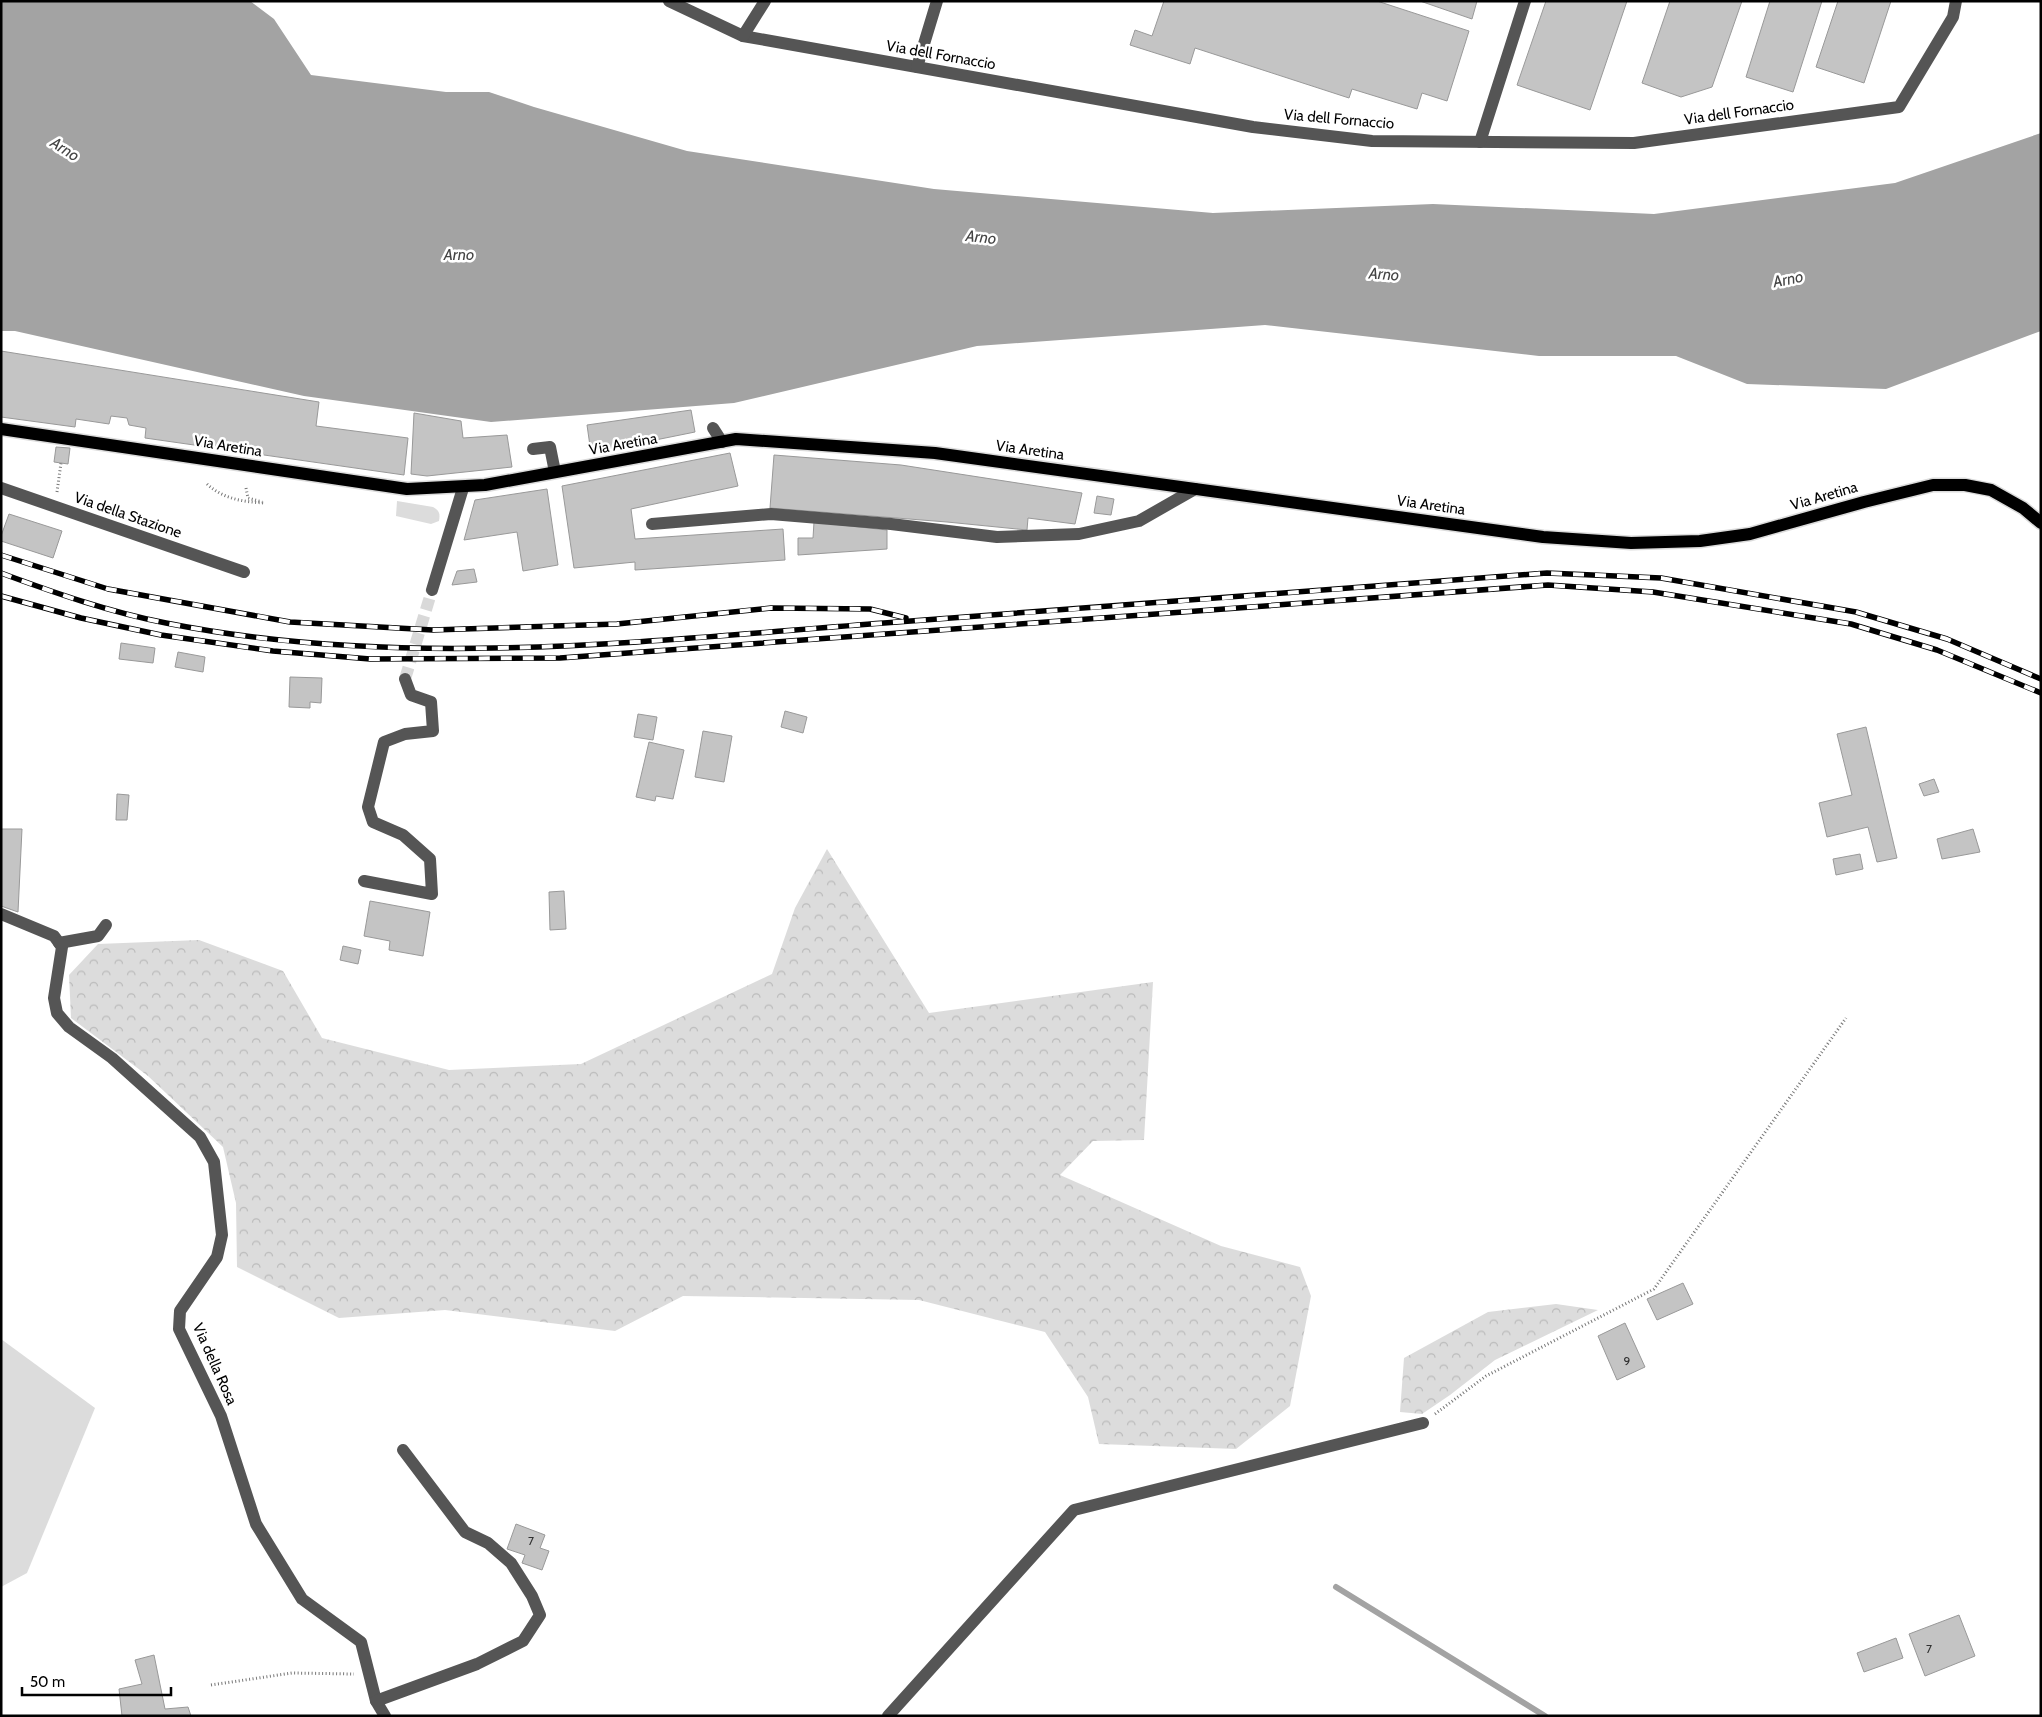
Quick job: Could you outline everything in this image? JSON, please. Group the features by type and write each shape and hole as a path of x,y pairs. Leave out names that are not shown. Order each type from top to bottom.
{"main road":[{"name":"Via Aretina","path":"1,429 407,489 463,488 736,439 935,453 1543,537 1631,543 1700,542 1750,534 1933,485 1965,485 1991,490 2023,508 2041,523"}],"street":[{"name":"Via dell Fornaccio","path":"669,1 743,36 1253,127 1372,141 1634,143 1899,106 1953,16 1956,1"},
{"path":"743,36 766,1"},
{"path":"917,67 937,1"},
{"path":"1480,142 1525,1"},
{"path":"713,428 722,442"},
{"path":"533,450 550,447 555,472"},
{"name":"Via della Stazione","path":"1,488 244,572"},
{"path":"432,590 463,488"},
{"path":"652,524 772,514 891,524 997,537 1079,534 1139,522 1195,489"},
{"path":"364,880 432,894 430,859 402,835 373,822 368,807 384,742 405,734 433,731 432,702 411,695 405,679"},
{"path":"1,914 54,936 59,943 98,936 106,925"},
{"name":"Via della Rosa","path":"59,943 62,947 54,998 56,1014 68,1027 112,1058 200,1137 214,1162 222,1235 217,1257 180,1312 179,1329 221,1416 256,1524 302,1598 361,1642 376,1701 385,1716"},
{"path":"888,1716 1074,1510 1423,1423"},
{"path":"376,1701 476,1664 523,1641 540,1615 532,1596 511,1563 488,1543 464,1532 403,1450"}],"path":[{"path":"58,483 61,463"},
{"path":"207,484 215,492 232,499 265,503 248,498 246,488"},
{"path":"1423,1423 1486,1376 1654,1289 1846,1018"},
{"path":"211,1685 292,1674 370,1675"}],"green space":[{"path":"397,501 433,507 439,513 439,521 431,524 396,516"},
{"path":"827,849 929,1013 1153,982 1144,1140 1093,1141 1060,1175 1221,1246 1300,1267 1311,1296 1290,1406 1236,1449 1099,1444 1088,1397 1045,1332 919,1300 683,1296 615,1331 445,1310 339,1318 237,1267 236,1203 223,1147 148,1076 71,1018 69,975 98,944 199,940 283,971 322,1038 449,1070 581,1064 772,974 795,908"},
{"path":"1556,1304 1598,1310 1495,1360 1422,1414 1400,1412 1404,1358 1488,1312"},
{"path":"1,1339 95,1408 27,1573 1,1587"}],"water":[{"name":"Arno","path":"1,1 250,1 274,19 311,75 446,92 489,92 534,107 687,151 934,189 1213,213 1433,204 1654,214 1895,183 2041,133 2041,331 1886,389 1747,384 1676,356 1539,356 1265,325 977,346 734,403 491,422 304,396 15,331 1,331"}],"building":[{"path":"1164,1 1377,1 1469,31 1447,101 1422,93 1417,109 1352,89 1349,98 1195,48 1190,64 1130,45 1135,30 1152,36"},
{"path":"1420,1 1477,1 1472,19"},
{"path":"1546,1 1627,1 1590,110 1517,85"},
{"path":"1670,1 1742,1 1712,87 1681,97 1642,83"},
{"path":"1770,1 1822,1 1793,92 1746,77"},
{"path":"1838,1 1891,1 1864,83 1816,67"},
{"path":"1,351 319,402 316,426 408,438 404,475 145,438 146,428 129,425 127,418 111,416 109,424 76,419 75,427 1,417"},
{"path":"691,410 695,432 591,453 587,425"},
{"path":"414,413 461,421 463,438 507,435 512,467 427,476 411,474"},
{"path":"56,447 70,448 68,464 54,462"},
{"path":"730,453 738,486 631,509 635,539 783,529 785,560 635,570 635,562 574,568 562,486"},
{"path":"774,455 901,465 1082,493 1075,524 1028,518 1027,530 770,508"},
{"path":"547,489 558,565 523,571 517,532 464,540 475,500"},
{"path":"1097,496 1114,499 1111,515 1094,513"},
{"path":"9,514 62,531 53,558 1,541"},
{"path":"814,522 887,530 887,549 798,555 798,538 813,538"},
{"path":"474,569 477,582 452,585 457,571"},
{"path":"121,643 155,648 153,663 119,659"},
{"path":"178,652 205,657 203,672 175,667"},
{"path":"290,677 322,678 321,703 310,702 310,708 289,707"},
{"path":"785,711 807,717 803,733 781,727"},
{"path":"638,714 657,717 653,740 634,737"},
{"path":"1866,727 1897,858 1877,862 1868,827 1827,837 1819,803 1852,795 1837,734"},
{"path":"703,731 732,736 724,782 695,777"},
{"path":"649,742 684,750 673,799 656,796 655,801 636,797"},
{"path":"1934,779 1939,792 1924,796 1919,784"},
{"path":"117,794 129,795 127,820 116,820"},
{"path":"1,829 22,829 18,912 1,906"},
{"path":"1973,829 1980,852 1942,859 1937,839"},
{"path":"1860,854 1863,869 1836,875 1833,859"},
{"path":"564,891 566,929 550,930 549,892"},
{"path":"370,901 430,912 423,956 389,950 390,941 364,936"},
{"path":"343,946 361,950 358,964 340,960"},
{"path":"1683,1283 1693,1304 1657,1320 1647,1299"},
{"path":"1625,1323 1645,1367 1617,1380 1598,1336"},
{"path":"516,1524 545,1535 540,1548 549,1551 542,1570 522,1563 525,1555 507,1549"},
{"path":"1959,1615 1975,1656 1925,1676 1909,1634"},
{"path":"1896,1638 1903,1658 1864,1672 1857,1653"},
{"path":"154,1655 165,1709 188,1707 191,1716 122,1716 119,1689 142,1684 135,1660"}],"waterway":[{"path":"1336,1587 1545,1716"}],"tunnel":[{"path":"405,679 432,590"}],"railway":[{"path":"1,555 108,589 290,622 433,630 617,624 771,608 870,609 906,618"},
{"path":"1,573 82,601 166,623 255,637 344,645 434,648 524,647 704,637 1547,573 1661,578 1856,612 1947,639 2041,679"},
{"path":"1,596 81,618 161,635 273,651 370,659 560,658 1548,585 1653,592 1851,624 1937,650 2041,693"}]}
